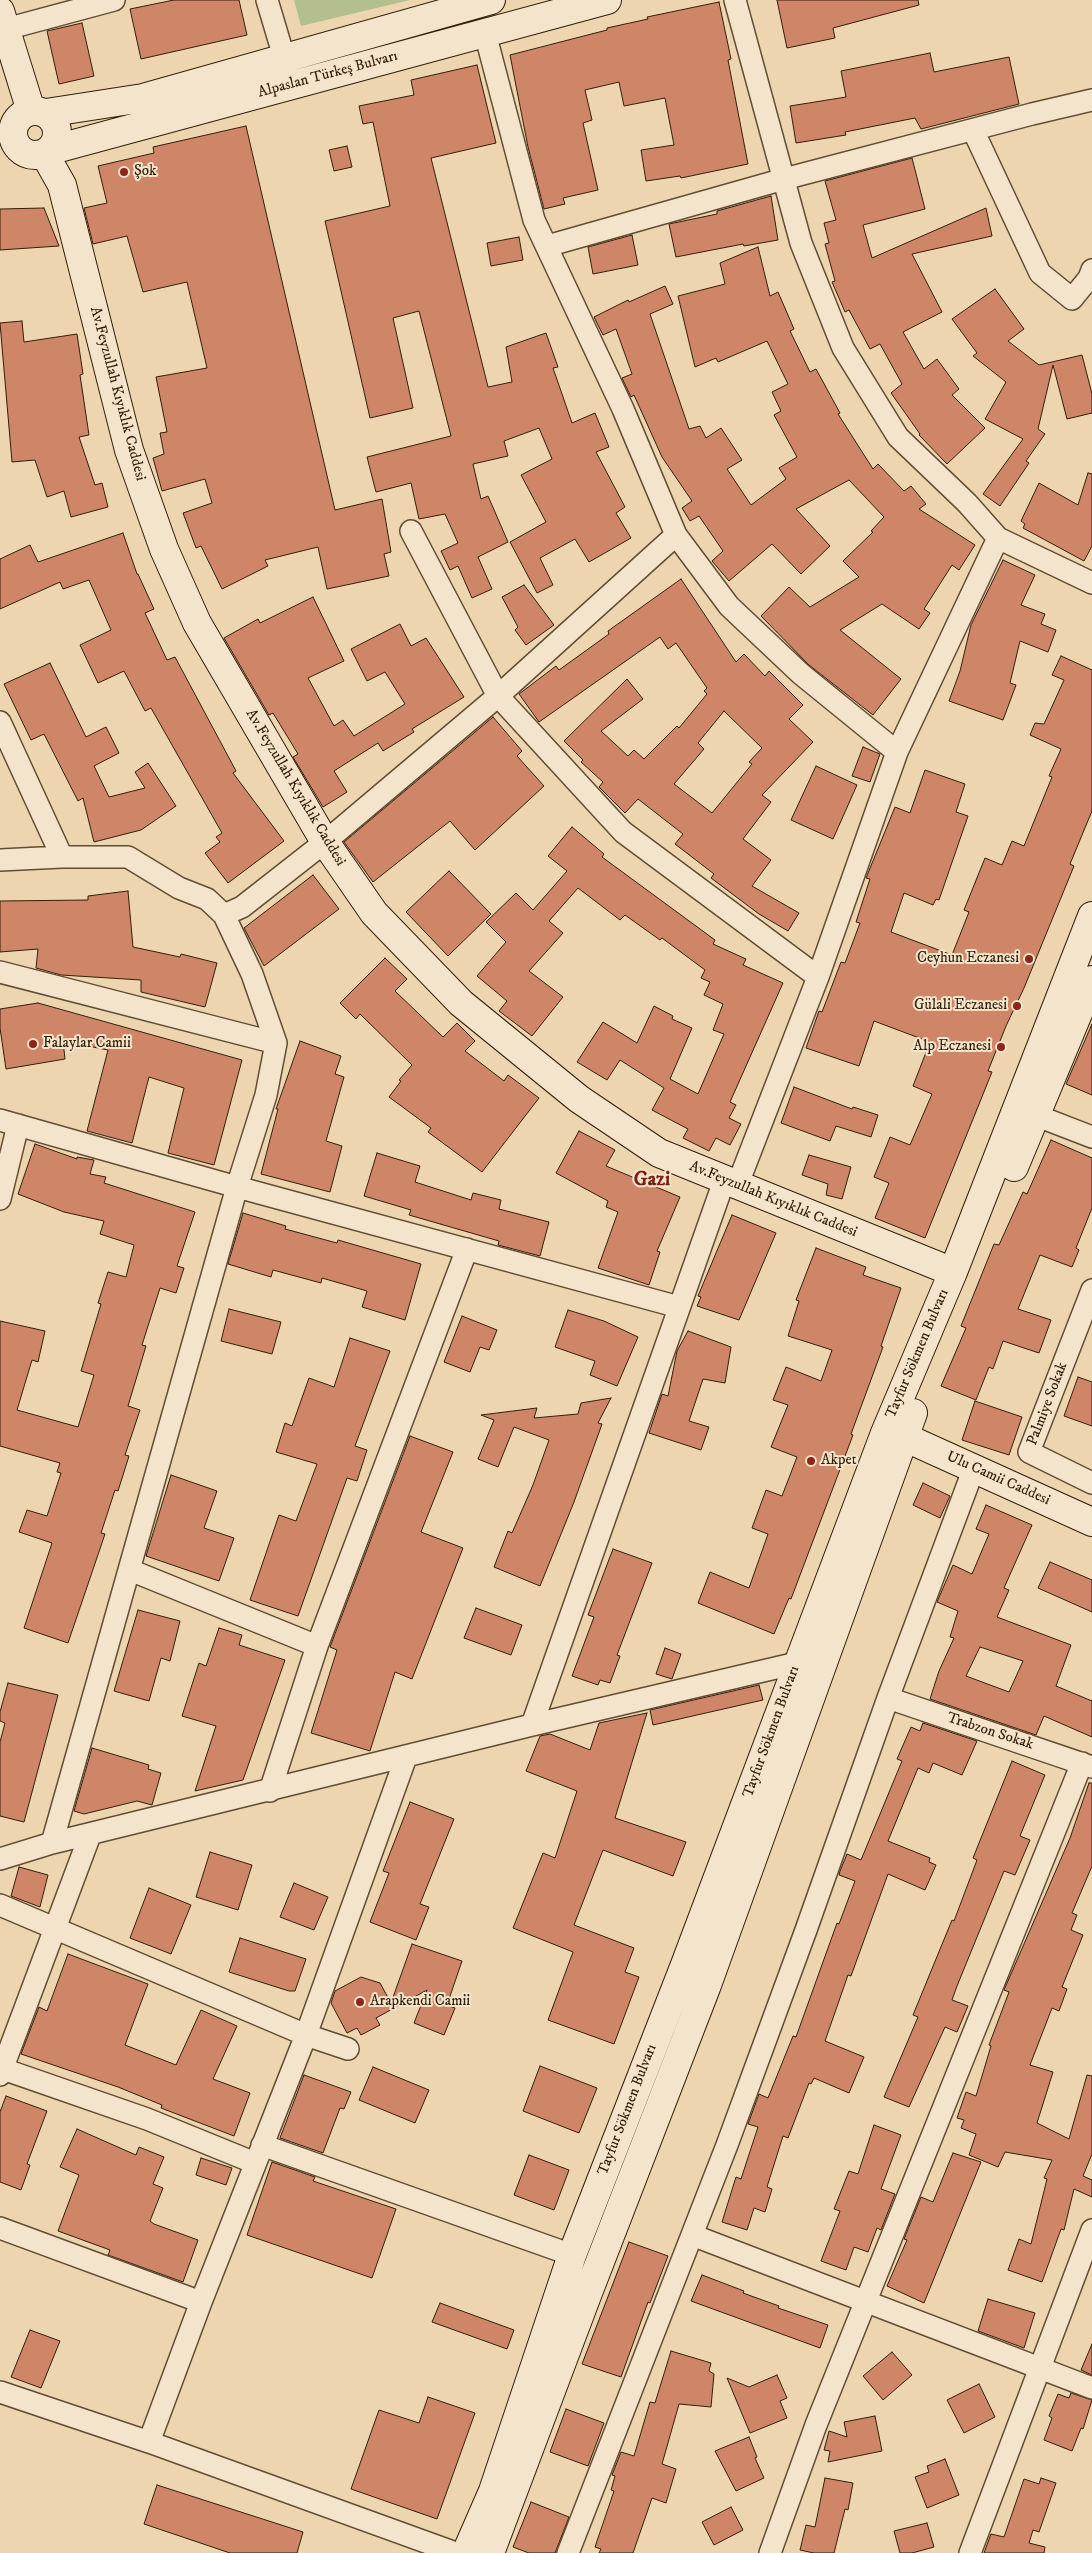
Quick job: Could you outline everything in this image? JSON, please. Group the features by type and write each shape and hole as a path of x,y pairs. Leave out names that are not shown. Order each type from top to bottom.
{"main road":[{"name":"Alpaslan Türkeş Bulvarı","path":"24,116 143,98 491,0"},
{"name":"Alpaslan Türkeş Bulvarı","path":"28,152 607,0"},
{"path":"3,20 24,116"},
{"path":"24,116 52,117 58,131 54,146 28,152 13,138 13,130 24,116"},
{"name":"Av.Feyzullah Kıyıklık Caddesi","path":"28,152 62,185 129,450 164,548 197,623 325,842 374,913 461,1003 579,1098 659,1153 953,1272"},
{"name":"Tayfur Sökmen Bulvarı","path":"490,2553 707,1986 885,1433 953,1272 1092,916"},
{"name":"Tayfur Sökmen Bulvarı","path":"466,2553 493,2491 572,2255 686,1962 1092,980"},
{"name":"Ulu Camii Caddesi","path":"904,1437 1092,1522"}],"street":[{"path":"3,20 114,0"},
{"path":"267,0 284,57"},
{"path":"736,0 801,243 843,348 898,437 966,503 998,538 1092,583"},
{"path":"485,33 534,220 623,409 676,536 729,606 801,674 897,752"},
{"path":"547,246 784,179 1092,100"},
{"path":"973,130 1040,273 1072,299 1089,278 1092,270"},
{"path":"411,531 498,696 622,832 818,977"},
{"path":"224,915 242,907 325,842 498,696 676,536"},
{"path":"532,1725 679,1307 818,977 897,752 998,538"},
{"path":"0,722 62,857"},
{"path":"0,860 62,857 128,858 179,888 207,899 224,915 252,974 276,1043 266,1095 237,1187 52,1844"},
{"path":"0,972 276,1043"},
{"path":"1035,1115 1092,1137"},
{"path":"0,1198 9,1122 237,1187 679,1307"},
{"path":"270,1790 317,1646 467,1249"},
{"name":"Palmiye Sokak","path":"1092,1290 1029,1452 1092,1483"},
{"path":"568,2553 692,2235 806,1930 888,1698 974,1468"},
{"path":"130,1570 317,1646"},
{"path":"0,1859 52,1844 532,1725 809,1667"},
{"name":"Trabzon Sokak","path":"888,1698 1087,1765"},
{"path":"149,2442 258,2154 306,2035 406,1757"},
{"path":"770,2553 816,2425 865,2302 1087,1765"},
{"path":"90,1835 1,2071 572,2255"},
{"path":"0,1905 306,2035 348,2049"},
{"path":"0,2228 201,2302"},
{"path":"970,2553 1039,2366 1092,2230"},
{"path":"692,2235 865,2302 1039,2366 1092,2388"},
{"path":"0,2392 149,2442 456,2553"}],"green space":[{"path":"294,0 410,0 301,26"}],"building":[{"path":"174,0 239,0 247,35 141,59 130,9"},
{"path":"777,0 918,0 919,5 833,28 835,38 787,48"},
{"path":"719,2 731,59 728,60 748,164 681,178 680,176 646,181 641,150 674,145 665,98 624,106 619,82 585,90 592,120 583,123 598,190 563,198 565,204 544,209 528,147 510,55 607,30 607,28 648,19 647,17"},
{"path":"82,23 94,76 59,84 47,31"},
{"path":"930,53 934,72 1009,57 1019,104 921,129 915,118 845,132 846,135 796,143 790,106 846,97 841,71"},
{"path":"477,65 496,143 431,158 488,387 512,382 506,347 546,333 558,367 553,368 572,423 595,413 609,447 596,452 625,507 616,513 631,538 589,562 575,539 540,558 553,585 537,593 510,542 546,522 521,475 552,459 539,428 504,441 508,456 473,464 481,499 488,496 508,542 478,557 492,589 472,598 458,566 450,570 441,551 458,543 445,514 419,519 411,483 376,492 367,457 451,436 419,311 393,318 413,408 370,418 325,221 390,206 373,122 363,124 359,106 414,95 411,80"},
{"path":"246,126 335,510 382,499 391,552 384,554 389,576 327,589 318,547 265,560 268,566 222,589 201,546 196,548 183,513 212,503 205,479 162,491 153,458 164,454 160,433 167,432 156,377 207,368 187,282 143,292 127,236 93,244 84,208 107,203 98,166 154,153 153,147"},
{"path":"347,146 352,167 334,171 329,150"},
{"path":"912,158 925,209 863,225 872,258 986,208 992,236 912,254 942,312 903,332 924,369 937,359 959,389 952,395 985,428 947,464 919,435 891,393 902,384 880,344 870,349 849,310 845,312 832,282 835,281 825,244 829,243 824,223 836,220 825,181"},
{"path":"771,196 778,240 744,246 743,244 676,257 669,224 717,214 717,211"},
{"path":"44,208 59,246 0,250 0,209"},
{"path":"632,235 638,265 593,274 588,247"},
{"path":"519,237 523,260 491,266 487,243"},
{"path":"758,247 770,296 778,292 794,329 790,331 810,372 816,369 840,413 838,414 873,469 878,464 904,491 911,486 926,504 919,509 975,545 959,570 952,565 924,609 930,613 919,629 882,604 840,630 901,679 873,715 809,665 761,616 789,587 810,607 859,577 843,561 873,532 871,531 884,517 849,480 796,509 830,546 801,574 772,544 729,581 712,561 723,551 699,516 690,521 682,508 692,501 662,457 634,395 631,397 622,378 632,374 616,329 603,335 594,317 628,300 629,302 665,286 673,304 650,314 689,429 700,426 706,438 721,428 742,460 727,469 751,505 786,479 779,468 797,457 774,415 781,411 772,392 788,384 767,341 718,362 716,358 695,367 678,296 725,284 720,263"},
{"path":"995,289 1024,329 1008,341 1039,365 1082,355 1092,394 1092,413 1067,419 1053,365 1038,429 1045,434 1026,461 1029,463 1000,506 983,494 1023,439 985,419 1006,382 973,356 977,353 952,319"},
{"path":"22,321 24,342 77,334 83,374 80,375 89,435 79,437 95,485 102,483 108,507 71,517 64,491 47,497 35,460 12,462 0,323"},
{"path":"1088,473 1092,474 1092,546 1084,561 1023,528 1025,524 1021,521 1039,483 1078,505"},
{"path":"123,533 137,574 154,609 145,613 167,660 175,657 236,771 233,773 284,841 228,883 205,853 220,842 216,837 222,833 151,708 145,711 124,671 98,683 80,645 111,630 89,580 63,589 60,582 0,609 0,559 30,545 38,562"},
{"path":"1003,560 1035,575 1021,605 1045,614 1041,624 1056,630 1048,652 1020,641 1010,683 1016,685 1003,720 949,701 960,671 971,625"},
{"path":"681,579 736,662 744,654 765,676 769,671 803,705 789,719 813,742 762,795 771,802 743,839 771,860 752,886 799,913 788,931 759,914 711,878 714,874 675,844 683,834 638,799 625,813 599,787 603,782 581,762 583,760 564,741 627,679 643,699 601,731 628,756 634,750 644,759 677,726 679,728 707,694 704,691 707,688 676,643 668,649 660,637 539,722 519,694 556,666 559,670 609,634 608,631","holes":["724,711 762,748 749,762 752,764 712,813 674,784 704,749 698,743"]},
{"path":"524,585 554,625 526,645 515,630 518,627 502,597"},
{"path":"313,597 344,661 308,678 334,726 343,720 354,736 405,704 385,672 367,681 351,649 400,624 411,646 426,638 464,697 412,729 414,732 383,751 378,743 334,771 347,792 323,807 293,757 298,754 273,713 269,715 224,638 258,619 260,623"},
{"path":"1061,656 1092,670 1092,811 1070,864 1074,866 1024,988 1006,1026 988,1071 992,1072 925,1238 875,1218 889,1183 874,1177 890,1137 910,1145 932,1094 913,1086 930,1042 874,1021 859,1066 806,1048 819,1011 822,1012 841,962 845,963 860,923 856,922 870,879 866,878 895,807 910,813 925,770 965,784 956,812 968,816 939,900 936,899 933,905 904,893 891,932 952,955 969,912 964,910 985,858 1002,865 1012,841 1024,846 1052,777 1049,776 1061,749 1030,735 1035,723 1044,724 1064,680 1052,675"},
{"path":"50,663 86,737 106,727 119,753 94,766 109,797 145,788 135,772 148,763 176,806 141,830 94,842 83,798 78,801 44,734 31,740 4,684"},
{"path":"493,717 522,751 517,756 544,786 475,850 450,821 373,882 344,842"},
{"path":"863,747 880,754 870,782 852,776"},
{"path":"816,766 857,785 833,839 791,820"},
{"path":"572,827 604,854 602,857 715,940 713,944 746,959 743,965 783,983 730,1102 736,1105 729,1118 741,1124 730,1145 716,1138 709,1151 683,1138 688,1129 652,1110 664,1088 620,1060 607,1080 577,1062 603,1022 637,1043 654,1006 673,1016 672,1019 692,1028 670,1079 698,1094 724,1034 713,1030 723,1004 704,995 710,982 701,978 705,970 662,938 660,940 625,915 620,920 578,888 549,921 563,933 529,971 563,997 532,1036 499,1011 507,1001 477,976 506,942 486,922 516,893 533,910 567,871 548,856"},
{"path":"449,871 491,914 448,956 406,912"},
{"path":"313,875 339,909 264,966 244,928"},
{"path":"128,891 133,947 180,957 181,954 217,963 205,1007 141,992 141,980 61,975 36,968 38,949 0,952 0,901 88,900 88,896"},
{"path":"385,958 407,979 395,991 443,1037 457,1023 475,1041 465,1051 504,1081 508,1075 539,1098 482,1172 428,1132 431,1128 389,1097 401,1081 399,1080 412,1065 360,1014 356,1019 340,1003"},
{"path":"38,1003 242,1060 214,1165 168,1153 184,1088 149,1077 132,1143 87,1131 108,1050 63,1041 65,1059 6,1069 0,1028 0,1009"},
{"path":"1092,1024 1092,1095 1066,1084"},
{"path":"300,1041 341,1056 335,1074 344,1077 326,1141 342,1146 330,1192 261,1174 278,1109 276,1109"},
{"path":"794,1087 852,1109 853,1107 878,1115 871,1137 836,1126 830,1141 781,1123"},
{"path":"579,1131 615,1150 606,1166 680,1197 657,1251 660,1252 649,1285 598,1268 618,1212 606,1207 608,1201 556,1173"},
{"path":"1051,1140 1092,1158 1092,1208 1076,1248 1079,1250 1072,1267 1040,1255 1018,1309 1051,1320 1039,1353 1003,1341 993,1369 989,1367 976,1400 941,1386 966,1328 961,1326 994,1244 999,1245 1023,1192 1027,1194"},
{"path":"35,1144 77,1159 77,1157 94,1160 90,1174 106,1177 104,1183 195,1212 177,1266 184,1268 176,1293 160,1288 142,1345 146,1346 128,1406 140,1410 125,1455 129,1456 118,1491 115,1490 101,1533 105,1534 68,1643 24,1628 52,1543 19,1532 27,1510 47,1516 61,1473 57,1472 60,1463 0,1446 0,1321 45,1331 38,1362 32,1360 17,1410 78,1427 94,1375 81,1371 101,1304 98,1303 108,1272 126,1277 134,1245 100,1234 104,1221 64,1212 18,1194"},
{"path":"377,1153 420,1166 415,1182 471,1200 473,1193 501,1200 499,1209 549,1222 540,1256 498,1245 499,1241 409,1215 411,1210 364,1196"},
{"path":"809,1155 851,1167 842,1199 826,1195 828,1184 802,1175"},
{"path":"243,1213 286,1226 285,1229 337,1243 338,1240 421,1264 405,1320 362,1307 367,1291 322,1278 321,1283 273,1270 271,1277 228,1264"},
{"path":"732,1215 776,1233 739,1320 697,1306 701,1297 698,1296"},
{"path":"816,1248 866,1267 863,1275 901,1288 881,1346 883,1347 851,1434 853,1435 791,1599 789,1598 774,1634 698,1603 710,1572 749,1588 768,1534 752,1528 766,1490 782,1496 797,1457 771,1447 788,1405 773,1400 786,1367 821,1381 832,1350 788,1336 799,1301 796,1300"},
{"path":"229,1309 281,1322 272,1354 221,1341"},
{"path":"568,1310 604,1321 638,1337 617,1386 590,1375 595,1361 555,1347"},
{"path":"462,1316 497,1330 489,1350 480,1347 470,1372 444,1362"},
{"path":"688,1331 731,1347 725,1383 703,1379 689,1421 709,1427 701,1450 649,1433 662,1394 668,1396 677,1351"},
{"path":"350,1338 390,1351 355,1446 367,1450 357,1481 347,1478 298,1616 250,1600 279,1515 296,1521 317,1464 276,1452 285,1423 292,1426 309,1378 334,1387"},
{"path":"1078,1377 1092,1382 1092,1426 1064,1416"},
{"path":"611,1398 598,1423 602,1424 574,1502 540,1586 494,1567 508,1531 512,1533 533,1485 549,1440 514,1427 498,1467 478,1459 494,1420 481,1415 537,1408 534,1418 578,1414 581,1403"},
{"path":"975,1401 1022,1417 1009,1455 962,1440"},
{"path":"410,1436 453,1452 421,1532 463,1548 412,1679 395,1672 370,1751 311,1733 337,1650 330,1647"},
{"path":"171,1475 217,1491 204,1528 234,1538 219,1581 146,1556"},
{"path":"923,1483 950,1496 940,1518 913,1505"},
{"path":"986,1505 1032,1525 1004,1588 1009,1590 997,1617 1071,1645 1056,1686 1092,1701 1092,1737 1044,1716 1036,1735 930,1699 939,1671 954,1638 950,1637 958,1611 937,1602 953,1565 972,1574 989,1534 976,1529","holes":["980,1647 1023,1661 1009,1692 966,1676"]},
{"path":"613,1549 652,1563 617,1655 620,1656 610,1683 600,1680 598,1685 572,1676 594,1617 588,1615"},
{"path":"1050,1562 1092,1580 1092,1612 1038,1588"},
{"path":"476,1608 522,1625 511,1655 464,1638"},
{"path":"138,1610 180,1621 170,1661 161,1658 149,1701 114,1691"},
{"path":"219,1628 242,1635 239,1645 285,1660 243,1780 195,1791 216,1726 182,1716 199,1663 206,1666"},
{"path":"665,1648 681,1654 672,1679 656,1674"},
{"path":"8,1683 58,1695 24,1822 0,1816 0,1742 5,1723 0,1721 0,1712"},
{"path":"759,1685 763,1700 653,1725 650,1710"},
{"path":"647,1713 615,1818 686,1842 673,1876 603,1850 574,1925 634,1948 625,1972 639,1977 614,2044 548,2020 573,1952 513,1928 543,1853 555,1858 577,1791 526,1771 540,1736 550,1734 590,1750 599,1723"},
{"path":"923,1723 977,1741 962,1775 933,1763 929,1773 918,1768 888,1841 930,1858 929,1862 936,1865 925,1890 888,1874 851,1976 848,1975 825,2041 864,2057 849,2093 814,2078 811,2084 809,2083 788,2138 783,2136 767,2187 772,2189 765,2212 754,2208 747,2230 722,2222 736,2177 741,2179 758,2127 748,2124 759,2094 768,2098 793,2036 796,2037 837,1923 839,1924 855,1881 839,1875 840,1871 847,1854 861,1860 902,1761 897,1759 911,1727 920,1731"},
{"path":"92,1748 149,1765 148,1769 161,1773 152,1805 137,1801 84,1814 74,1811"},
{"path":"1012,1761 1045,1775 1020,1836 1030,1840 1015,1875 1004,1871 957,1986 952,2000 968,2006 957,2032 945,2027 909,2107 884,2097 918,2017 913,2015 952,1920 954,1921 977,1860 973,1858"},
{"path":"1089,1783 1092,1783 1092,1866 1072,1913 1077,1915 1071,1930 1083,1935 1062,1987 1067,1989 1059,2011 1052,2008 1030,2065 1053,2072 1037,2123 1069,2139 1087,2075 1092,2076 1092,2154 1083,2176 1092,2180 1092,2197 1074,2189 1064,2230 1061,2229 1042,2282 1008,2270 1019,2239 1031,2244 1047,2179 1044,2178 1052,2160 1005,2152 998,2167 969,2155 976,2134 961,2128 964,2120 957,2118 966,2092 976,2096 991,2046 989,2045 1009,1992 1004,1990 1070,1838"},
{"path":"410,1802 454,1819 420,1904 429,1907 416,1940 370,1922 389,1873 383,1871"},
{"path":"210,1852 252,1865 238,1910 196,1897"},
{"path":"19,1867 48,1875 40,1907 11,1896"},
{"path":"294,1883 328,1897 314,1930 280,1917"},
{"path":"149,1888 191,1905 171,1954 130,1938"},
{"path":"240,1938 306,1959 295,1991 289,1991 229,1972"},
{"path":"412,1944 462,1961 447,2005 455,2008 444,2035 414,2023 427,1990 376,2018 380,2025 361,2035 357,2028 347,2033 331,2003 335,1991 361,1977 380,1983 391,2003"},
{"path":"68,1954 148,1984 125,2045 176,2065 201,2010 237,2026 213,2079 250,2093 234,2136 161,2108 162,2105 118,2087 21,2054 39,2007 47,2011"},
{"path":"540,2066 597,2088 579,2133 523,2111"},
{"path":"373,2067 429,2090 415,2123 359,2100"},
{"path":"304,2075 351,2092 344,2109 340,2108 323,2153 280,2138"},
{"path":"6,2096 47,2111 27,2164 30,2165 21,2190 0,2182 0,2112"},
{"path":"874,2125 901,2135 881,2189 895,2194 881,2230 877,2228 868,2252 854,2247 846,2270 821,2261 840,2211 834,2209 849,2171 858,2174"},
{"path":"77,2129 136,2155 139,2147 164,2157 153,2184 163,2188 150,2221 198,2240 183,2282 108,2255 110,2250 58,2231 79,2175 60,2167"},
{"path":"953,2153 981,2162 924,2303 887,2286 907,2240 904,2239 921,2197 933,2202"},
{"path":"529,2155 569,2170 554,2210 514,2195"},
{"path":"201,2158 232,2168 226,2185 196,2175"},
{"path":"272,2162 315,2177 313,2181 396,2209 372,2278 247,2235"},
{"path":"629,2242 668,2256 650,2303 648,2302 621,2377 582,2364"},
{"path":"702,2275 779,2306 778,2308 828,2325 820,2348 691,2301"},
{"path":"988,2299 1035,2313 1024,2348 978,2331"},
{"path":"440,2303 514,2330 507,2349 432,2322"},
{"path":"30,2330 60,2341 41,2388 11,2377"},
{"path":"1092,2344 1092,2375 1081,2370"},
{"path":"671,2351 711,2363 709,2371 714,2374 711,2407 679,2404 662,2464 676,2469 666,2503 652,2498 633,2553 599,2553 601,2549 595,2547 614,2491 611,2490 615,2476 612,2475 621,2452 634,2456 650,2402 655,2403"},
{"path":"892,2352 912,2375 883,2400 863,2376"},
{"path":"777,2375 787,2398 780,2401 787,2418 750,2433 727,2378 749,2387"},
{"path":"979,2384 995,2417 964,2433 947,2400"},
{"path":"1071,2393 1092,2400 1083,2429 1081,2428 1072,2451 1044,2440 1052,2418 1049,2416 1058,2394 1069,2398"},
{"path":"428,2397 475,2413 437,2519 351,2489 379,2410 419,2423"},
{"path":"566,2409 604,2423 588,2466 550,2452"},
{"path":"875,2416 882,2451 828,2462 830,2451 824,2450 829,2431 847,2437 844,2422"},
{"path":"749,2437 757,2457 755,2458 764,2478 736,2491 715,2451"},
{"path":"945,2459 959,2495 927,2508 915,2477 929,2472 927,2466"},
{"path":"825,2478 853,2483 848,2510 845,2509 834,2553 814,2553 800,2550 806,2525 815,2527"},
{"path":"1041,2478 1056,2483 1039,2532 1033,2530 1029,2543 1045,2547 1044,2553 984,2553 991,2534 1004,2537 1024,2479 1039,2484"},
{"path":"157,2485 303,2532 297,2553 230,2553 144,2524"},
{"path":"531,2502 569,2517 555,2553 529,2553 513,2547"},
{"path":"731,2507 743,2530 714,2545 702,2522"},
{"path":"927,2523 934,2547 912,2553 900,2553 894,2531"}],"place":[{"name":"Şok","path":"124,172"},
{"name":"Ceyhun Eczanesi","path":"1029,959"},
{"name":"Gülali Eczanesi","path":"1017,1006"},
{"name":"Falaylar Camii","path":"33,1044"},
{"name":"Alp Eczanesi","path":"1001,1047"},
{"name":"Akpet","path":"811,1461"},
{"name":"Arapkendi Camii","path":"360,2002"}],"district":[{"name":"Gazi","path":"652,1181"}]}
